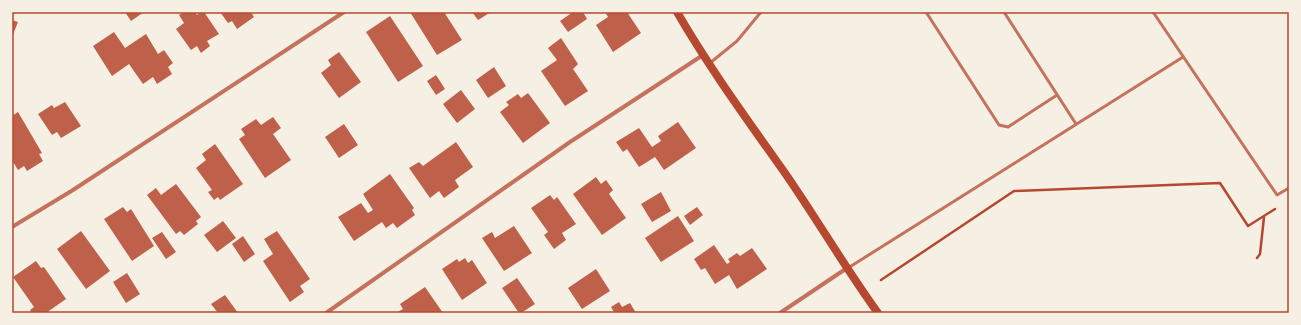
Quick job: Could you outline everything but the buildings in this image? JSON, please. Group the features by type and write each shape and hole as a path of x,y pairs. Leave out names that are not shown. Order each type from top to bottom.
{"main road":[{"path":"677,12 709,64 788,177 862,291 878,313"}],"street":[{"path":"12,227 73,190 344,12"},
{"path":"326,313 570,142 703,55"},
{"path":"780,313 848,268"}],"lane":[{"path":"709,64 737,41 761,12"},
{"path":"926,12 999,125 1008,127 1057,95"},
{"path":"1004,12 1076,124"},
{"path":"1153,12 1277,195 1289,188"},
{"path":"848,268 1183,57"}],"path":[{"path":"881,280 1014,191 1220,183 1248,226 1276,208"},
{"path":"1257,258 1260,254 1264,216"}]}
